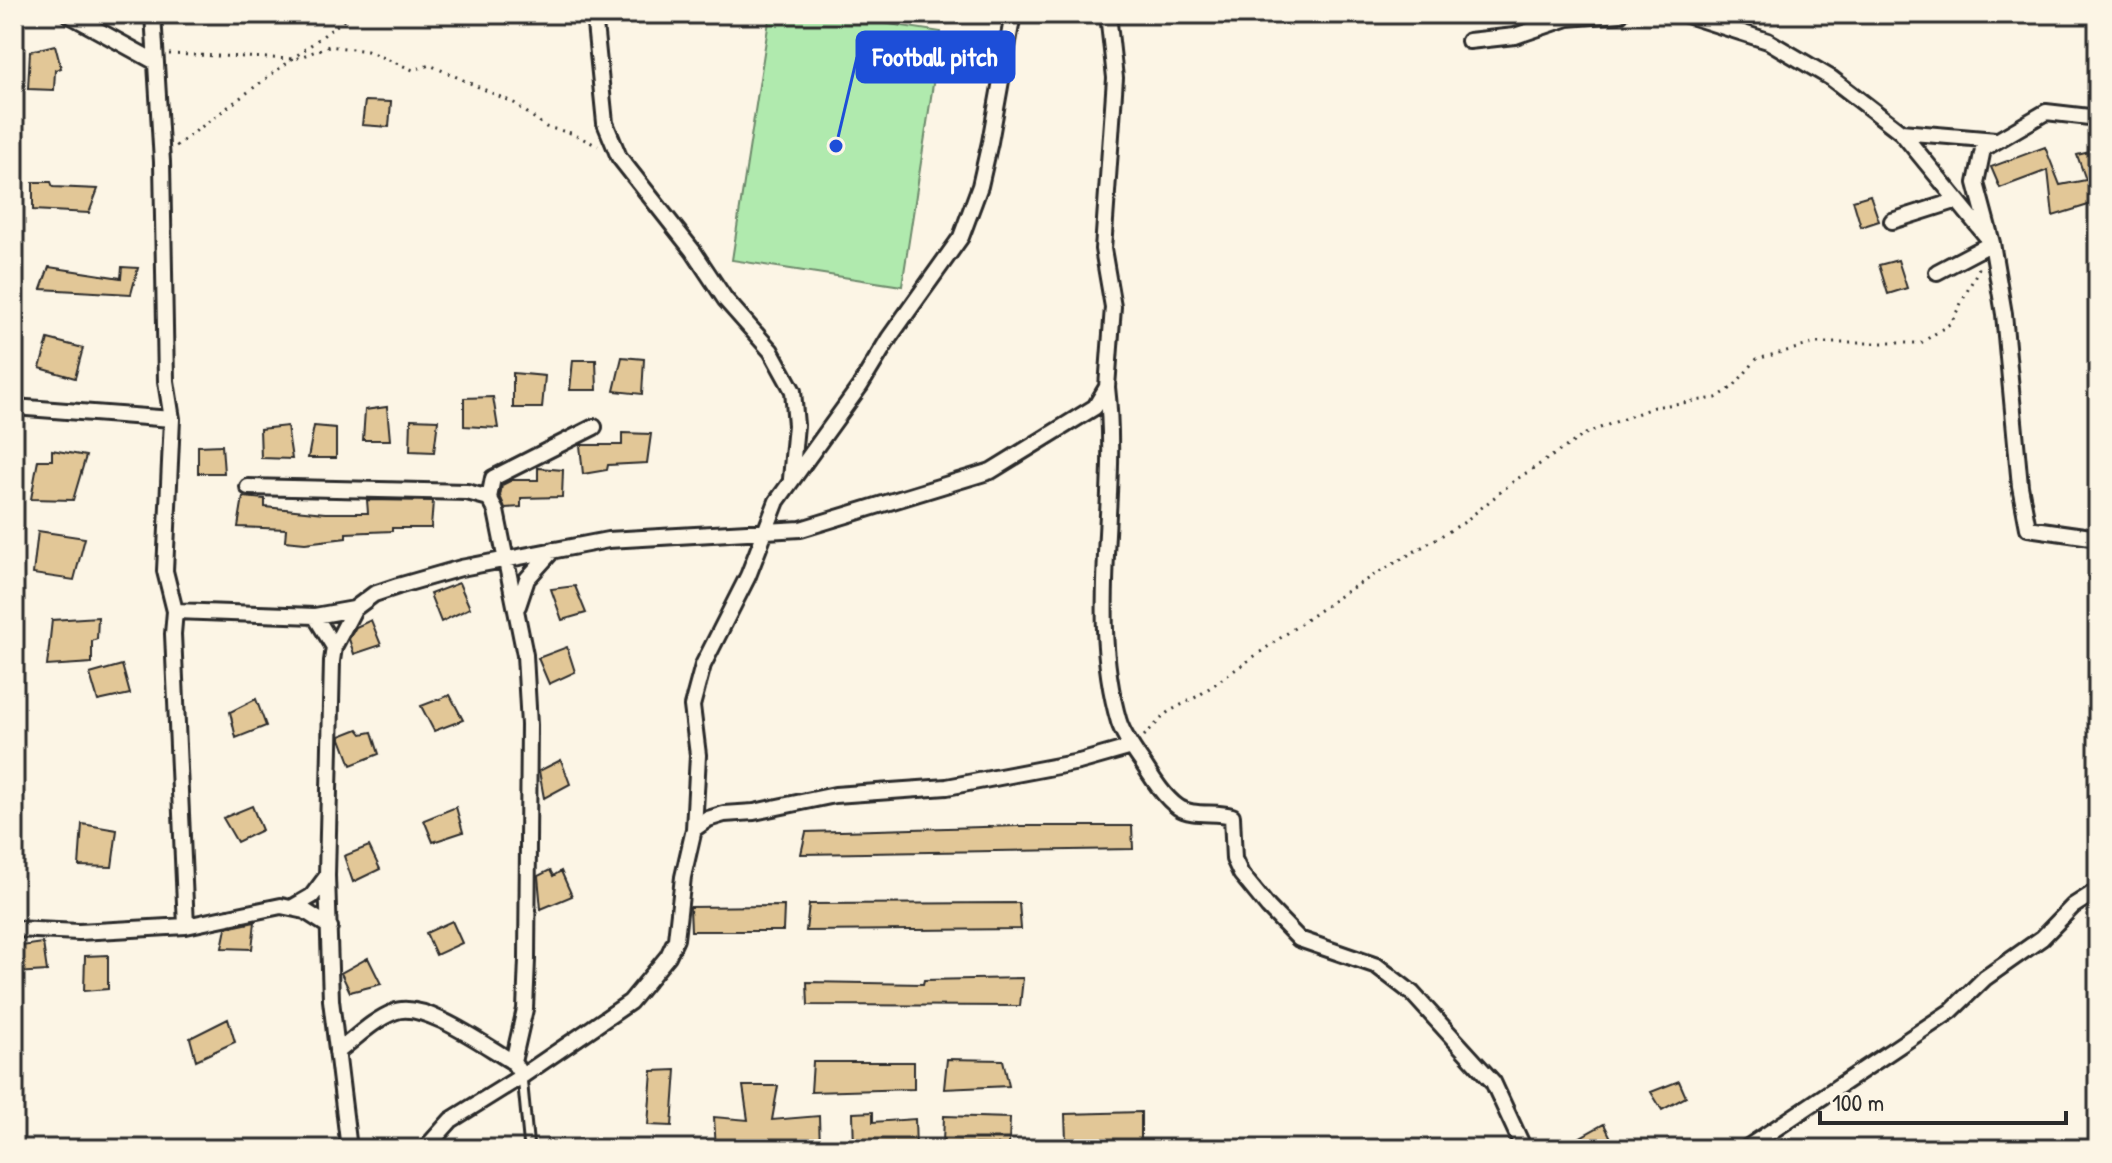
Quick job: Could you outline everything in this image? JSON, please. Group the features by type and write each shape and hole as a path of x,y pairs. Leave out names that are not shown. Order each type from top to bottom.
{"street":[{"path":"68,14 154,61"},
{"path":"153,14 162,162 166,381 172,419 165,571 175,611 173,634 186,926"},
{"path":"594,14 605,123 619,157 693,251 725,299 783,370 793,391 796,425 791,479"},
{"path":"425,1149 451,1120 630,1002 658,970 676,939 683,877 694,829 698,755 692,706 703,665 766,532 777,501 961,237 980,186 1013,14"},
{"path":"1108,14 1115,78 1103,249 1113,307 1107,387 1110,530 1105,588 1108,680 1119,723 1156,784 1177,807 1187,812 1232,816 1234,859 1241,874 1287,928 1320,948 1377,966 1432,1013 1493,1082 1524,1149"},
{"path":"1469,41 1515,36 1568,18 1620,14"},
{"path":"1684,14 1768,41 1831,78 1901,132 1992,243"},
{"path":"2098,118 2046,112 1983,149 1976,183 1992,243 2004,314 2020,486 2028,528 2098,538"},
{"path":"1901,132 1996,140"},
{"path":"1892,221 1955,201"},
{"path":"1937,272 1992,243"},
{"path":"349,1149 331,1000 327,876 334,647 354,609 374,594 398,586 553,550 651,536 801,529 991,471 1086,415 1107,387"},
{"path":"14,407 172,419"},
{"path":"513,1062 525,1009 529,725 525,655 517,608 496,511 489,498 493,478 594,427"},
{"path":"248,487 467,492 489,498"},
{"path":"517,608 527,579 553,550"},
{"path":"175,611 315,616 354,609"},
{"path":"315,616 334,647"},
{"path":"694,829 708,819 724,814 754,812 835,795 907,792 983,781 1079,762 1132,747"},
{"path":"293,907 312,896 327,876"},
{"path":"1745,1149 1951,1011 1985,978 2042,938 2073,906 2098,890"},
{"path":"14,929 105,932 186,926 268,907 293,907 330,927"},
{"path":"337,1052 380,1019 397,1010 410,1009 432,1015 513,1062 522,1076"}],"lane":[{"path":"522,1076 529,1149"}],"path":[{"path":"162,162 183,139 352,14"},
{"path":"154,61 162,54 295,59 329,46 367,51 413,70 430,65 514,103 546,127 571,133 619,157"},
{"path":"1132,747 1168,712 1198,696 1347,591 1463,523 1514,481 1603,424 1654,407 1716,398 1733,387 1757,359 1816,343 1921,343 1951,323 1992,243"}],"green space":[{"path":"770,14 825,14 941,32 902,286 732,260"}],"building":[{"path":"55,45 61,68 55,70 54,90 28,89 30,51"},
{"path":"365,101 391,102 389,127 362,125"},
{"path":"2045,147 2060,185 2086,180 2077,155 2098,150 2098,207 2095,203 2053,216 2048,170 2000,188 1991,167"},
{"path":"33,182 51,182 53,187 98,189 89,213 33,210"},
{"path":"1870,195 1879,221 1861,227 1853,200"},
{"path":"1898,260 1907,288 1888,294 1879,265"},
{"path":"49,267 121,278 122,267 138,268 131,294 41,289"},
{"path":"48,339 83,348 75,378 40,368"},
{"path":"622,357 644,359 642,394 614,391"},
{"path":"573,360 596,360 597,390 570,390"},
{"path":"513,373 545,376 542,408 513,408"},
{"path":"493,397 498,428 464,426 464,398"},
{"path":"387,407 390,440 363,440 365,410"},
{"path":"411,419 438,420 434,452 410,451"},
{"path":"287,426 292,459 261,458 260,429"},
{"path":"314,426 336,428 336,458 308,458"},
{"path":"622,433 651,434 647,463 608,465 607,470 583,474 580,445 622,445"},
{"path":"222,445 224,473 198,473 198,446"},
{"path":"52,450 86,456 73,500 31,499 38,460 52,460"},
{"path":"538,468 563,470 562,497 521,498 521,507 505,508 500,496 502,485 512,480 538,480"},
{"path":"243,497 265,499 265,507 325,513 368,513 367,500 433,501 431,528 346,533 346,538 305,543 285,541 286,529 238,527"},
{"path":"38,531 85,538 74,580 33,574"},
{"path":"459,583 470,608 441,622 430,594"},
{"path":"575,586 586,613 562,620 551,589"},
{"path":"98,617 97,639 92,641 92,663 47,666 52,620"},
{"path":"371,620 381,645 354,654 349,639 356,627"},
{"path":"567,647 575,672 549,684 538,658"},
{"path":"122,665 130,694 98,701 90,674"},
{"path":"450,695 463,720 434,731 421,706"},
{"path":"256,699 266,726 236,738 230,712"},
{"path":"358,729 362,734 372,732 379,754 351,765 340,736"},
{"path":"561,760 570,784 544,798 539,771"},
{"path":"252,806 262,830 237,842 223,818"},
{"path":"456,807 463,832 433,842 424,820"},
{"path":"82,824 117,830 112,867 79,866"},
{"path":"1132,826 1133,849 801,854 806,832"},
{"path":"369,846 380,869 353,882 344,856"},
{"path":"550,870 553,876 561,871 572,896 541,909 538,876"},
{"path":"1019,903 1021,929 806,931 809,904"},
{"path":"784,906 783,931 691,931 690,907"},
{"path":"452,921 462,943 436,955 426,933"},
{"path":"255,922 252,949 222,948 226,928"},
{"path":"43,943 47,971 14,973 14,947"},
{"path":"108,955 108,989 84,991 85,956"},
{"path":"368,958 381,984 350,992 341,973"},
{"path":"1023,978 1020,1006 808,1005 807,982 923,984 924,980"},
{"path":"228,1019 235,1042 196,1060 190,1038"},
{"path":"947,1059 1003,1060 1009,1086 944,1089"},
{"path":"813,1062 914,1062 914,1089 811,1092"},
{"path":"676,1070 672,1126 648,1125 652,1071"},
{"path":"1679,1081 1686,1097 1662,1110 1651,1092"},
{"path":"743,1086 778,1086 772,1120 819,1116 820,1148 716,1149 714,1117 748,1120"},
{"path":"873,1112 873,1122 915,1119 916,1149 854,1149 853,1113"},
{"path":"1141,1112 1141,1143 1066,1140 1065,1114"},
{"path":"944,1116 1010,1118 1009,1145 943,1143"},
{"path":"1604,1124 1612,1140 1597,1149 1582,1149 1577,1139"}],"place":[{"name":"Football pitch","path":"836,146"}]}
